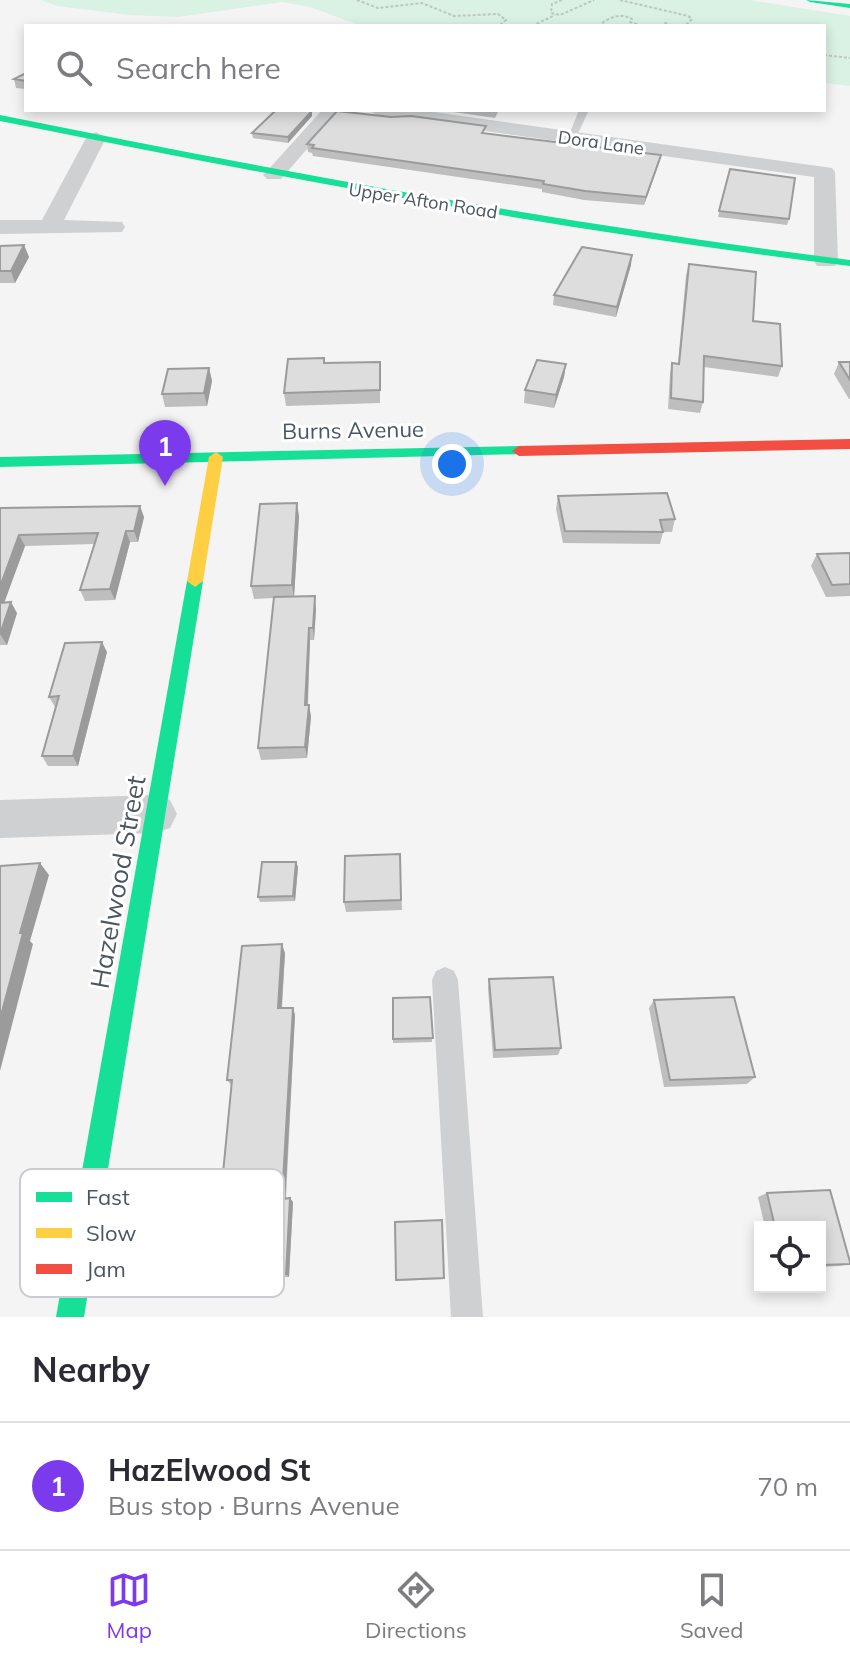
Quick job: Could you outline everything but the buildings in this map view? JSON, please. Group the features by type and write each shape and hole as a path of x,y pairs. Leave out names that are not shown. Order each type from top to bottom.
{"main road":[{"path":"810,0 850,6"},
{"name":"Upper Afton Road","path":"0,118 274,175 559,223 850,263"},
{"name":"Burns Avenue","path":"0,462 850,444"},
{"name":"Hazelwood Street","path":"95,1169 216,457"},
{"name":"Hazelwood Street","path":"70,1317 73,1297"}],"street":[{"path":"274,175 330,112"},
{"name":"Dora Lane","path":"392,112 825,172 826,261"},
{"path":"49,228 96,138"},
{"path":"0,227 114,227"},
{"path":"0,819 155,814"}],"lane":[{"path":"571,138 583,112"},
{"path":"445,980 467,1317"}],"path":[{"path":"357,0 378,8 422,3 454,16 498,14 506,20 501,24"},
{"path":"556,15 550,8 562,0"},
{"path":"536,24 594,0"},
{"path":"620,0 688,16 692,19 687,24"},
{"path":"600,24 609,17 628,16 632,19 630,22 636,24"},
{"path":"826,55 850,58"}],"green space":[{"path":"41,0 749,0 850,16 850,86 826,83 826,24 357,24 310,7 282,2 178,17 57,6"}],"traffic: fast":[{"path":"810,0 850,6"},
{"path":"0,118 424,200 636,235 850,263"},
{"path":"0,462 519,451"},
{"path":"95,1169 195,581"},
{"path":"70,1317 73,1297"}],"traffic: slow":[{"path":"195,581 216,457"}],"traffic: jam":[{"path":"519,451 850,444"}],"place":[{"name":"HazElwood St","path":"165,486"}]}
